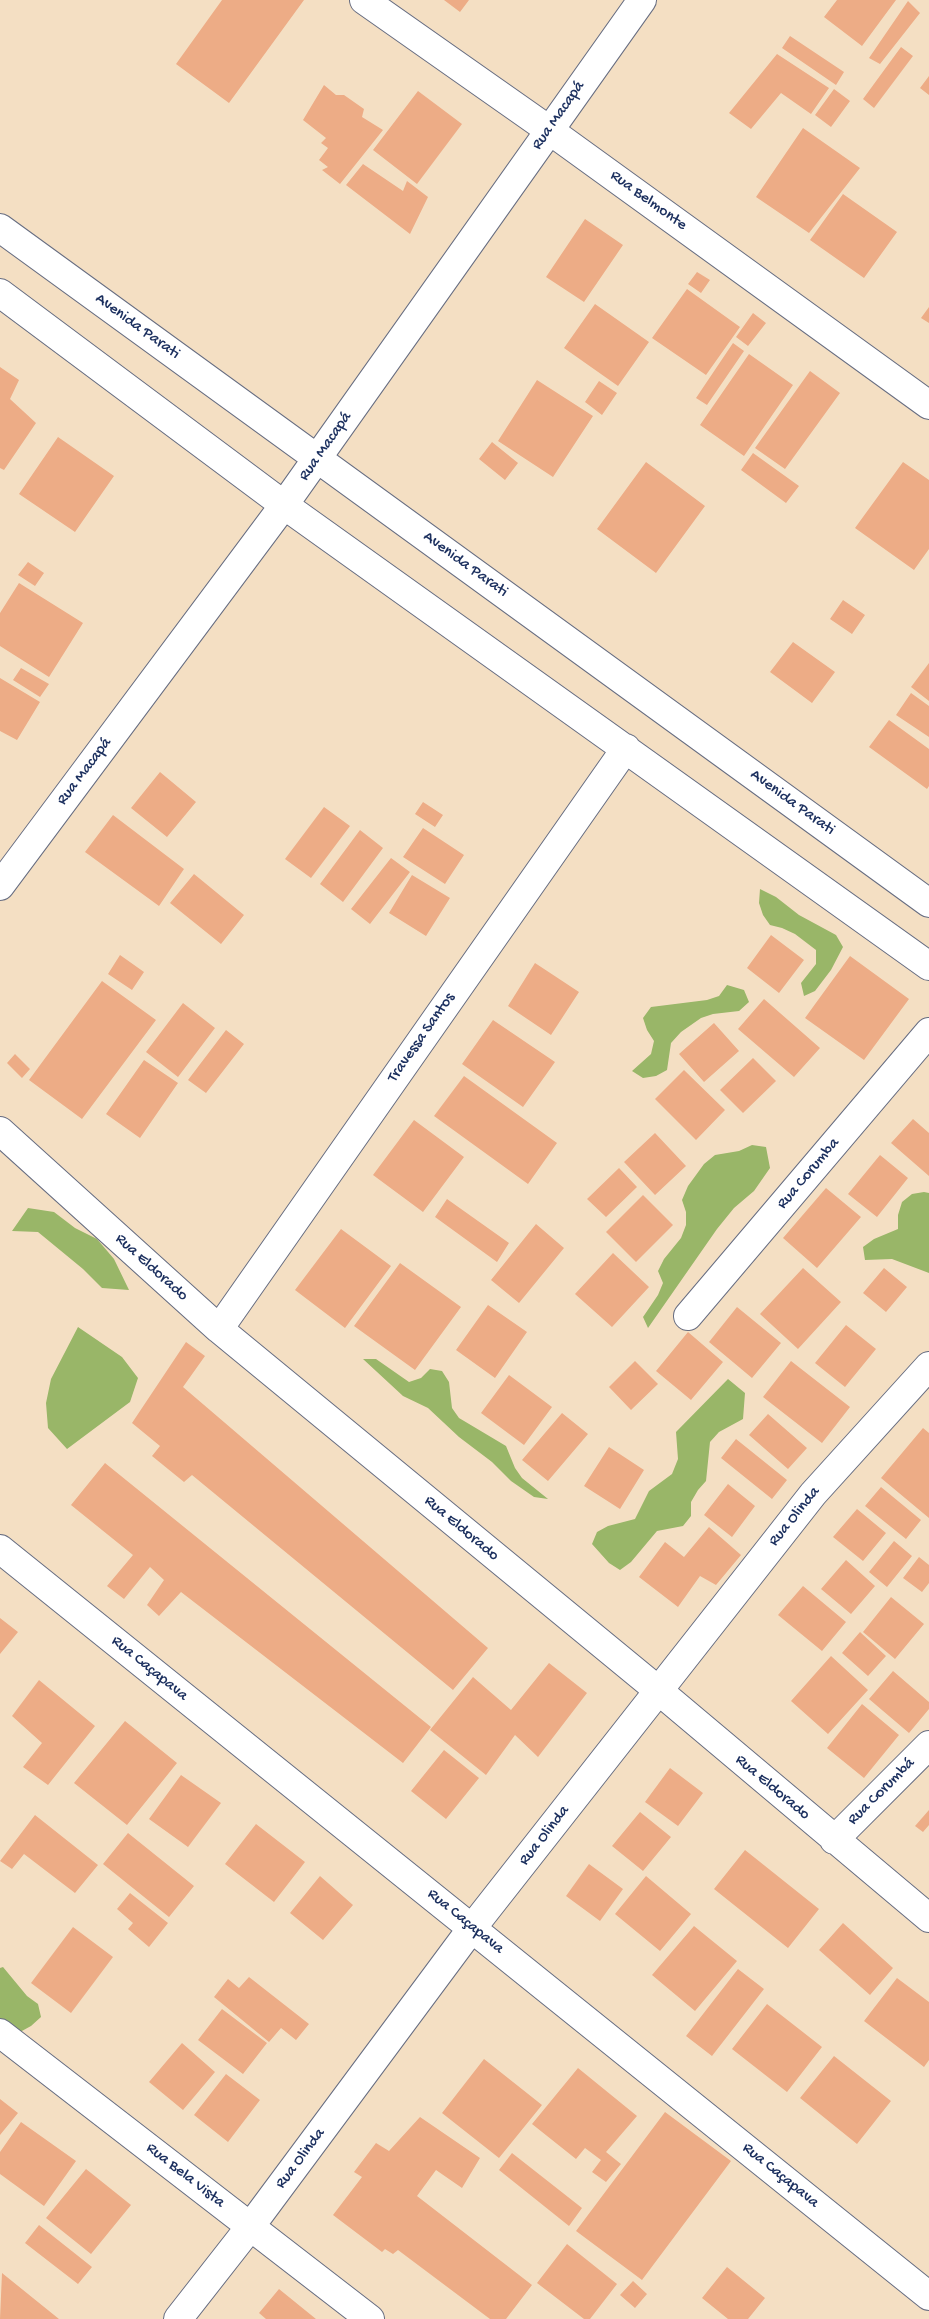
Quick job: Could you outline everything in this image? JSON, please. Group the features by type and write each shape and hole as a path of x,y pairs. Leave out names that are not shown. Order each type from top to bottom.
{"street":[{"name":"Rua Belmonte","path":"364,0 549,130 929,405"},
{"name":"Rua Macapá","path":"0,886 284,505 642,0"},
{"name":"Avenida Parati","path":"0,228 929,903"},
{"path":"0,293 284,505 929,966"},
{"name":"Travessa Santos","path":"219,1329 626,748"},
{"name":"Rua Corumba","path":"688,1316 929,1032"},
{"name":"Rua Eldorado","path":"0,1131 219,1329 659,1692 929,1918"},
{"name":"Rua Olinda","path":"178,2319 250,2227 472,1928 813,1494 929,1366"},
{"name":"Rua Caçapava","path":"0,1549 929,2296"},
{"name":"Rua Corumbá","path":"834,1840 929,1744"},
{"name":"Rua Bela Vista","path":"0,2033 370,2319"}],"green space":[{"path":"760,889 776,897 799,915 836,935 843,947 831,970 815,991 804,996 801,983 816,964 816,950 795,934 770,925 763,915 759,903"},
{"path":"727,985 744,990 749,1002 739,1011 713,1014 701,1018 681,1032 671,1043 667,1070 656,1076 643,1078 632,1071 651,1054 654,1041 647,1030 643,1018 651,1007 707,1000 719,996"},
{"path":"752,1145 766,1147 770,1168 754,1191 734,1208 717,1229 648,1328 643,1317 658,1295 663,1283 658,1271 664,1259 681,1238 686,1225 686,1212 682,1200 688,1186 704,1164 715,1155 739,1151"},
{"path":"929,1193 929,1273 892,1259 865,1260 863,1247 874,1239 898,1229 898,1215 902,1202 912,1194"},
{"path":"28,1208 54,1212 75,1228 97,1239 114,1259 129,1290 102,1288 83,1269 38,1232 12,1231"},
{"path":"78,1327 122,1357 138,1378 130,1402 67,1449 48,1428 46,1403 51,1379"},
{"path":"363,1359 376,1359 409,1382 421,1378 430,1369 442,1371 449,1382 452,1408 459,1418 506,1446 515,1468 522,1478 548,1499 534,1497 511,1481 492,1462 459,1437 428,1408 403,1396"},
{"path":"728,1379 745,1393 743,1419 719,1432 710,1442 706,1481 691,1502 691,1516 683,1526 657,1531 631,1562 620,1570 609,1563 592,1544 597,1532 608,1526 635,1519 649,1491 672,1474 678,1459 676,1432"},
{"path":"3,1967 27,1996 38,2004 41,2017 31,2026 20,2032 0,2026 0,1968"}],"building":[{"path":"222,0 304,0 229,103 176,64"},
{"path":"444,0 469,0 460,12"},
{"path":"837,0 896,0 862,46 824,17"},
{"path":"908,1 920,13 880,64 869,58"},
{"path":"790,36 844,72 836,85 782,48"},
{"path":"901,47 913,56 874,108 863,99"},
{"path":"777,54 829,88 811,114 781,93 751,129 729,113"},
{"path":"929,76 929,95 920,88"},
{"path":"324,85 336,95 344,95 364,109 362,117 383,130 340,184 322,170 328,167 319,160 328,148 321,143 326,138 303,120"},
{"path":"834,89 850,101 831,127 815,115"},
{"path":"418,91 462,124 417,184 373,150"},
{"path":"803,128 860,168 809,233 756,197"},
{"path":"363,164 403,191 407,181 428,197 410,234 346,185"},
{"path":"843,194 897,232 864,278 810,240"},
{"path":"585,219 623,245 584,302 546,277"},
{"path":"697,272 710,280 701,293 688,284"},
{"path":"687,289 740,327 706,375 652,338"},
{"path":"595,304 649,342 618,386 564,348"},
{"path":"929,307 929,323 921,318"},
{"path":"753,313 766,323 748,346 736,337"},
{"path":"733,343 744,351 707,405 696,398"},
{"path":"749,354 793,385 744,456 700,425"},
{"path":"0,367 19,380 10,399 36,423 4,470 0,468"},
{"path":"810,371 840,393 785,469 755,448"},
{"path":"537,380 593,416 553,477 498,441"},
{"path":"599,381 617,393 602,415 585,402"},
{"path":"58,437 114,476 75,532 19,494"},
{"path":"492,442 518,463 505,480 479,459"},
{"path":"753,453 799,486 786,503 741,470"},
{"path":"646,462 705,506 656,573 597,529"},
{"path":"903,462 929,480 929,549 914,570 855,528"},
{"path":"28,562 44,573 35,586 18,575"},
{"path":"19,583 83,623 49,677 0,646 0,613"},
{"path":"843,600 865,615 852,634 830,619"},
{"path":"793,642 835,672 812,703 770,672"},
{"path":"929,663 929,701 911,687"},
{"path":"21,668 49,684 40,697 13,680"},
{"path":"0,678 40,702 17,740 0,731"},
{"path":"911,693 929,706 929,737 896,715"},
{"path":"889,720 929,749 929,786 927,789 869,747"},
{"path":"160,772 196,802 167,837 131,808"},
{"path":"423,802 443,815 435,827 415,814"},
{"path":"324,807 350,826 311,878 285,859"},
{"path":"113,815 184,869 159,906 85,852"},
{"path":"423,828 464,855 445,884 403,857"},
{"path":"360,830 383,848 343,902 320,884"},
{"path":"391,858 410,872 370,924 351,909"},
{"path":"194,874 244,915 221,944 170,903"},
{"path":"412,875 450,898 426,936 389,913"},
{"path":"771,935 804,960 779,993 747,968"},
{"path":"120,955 144,972 132,990 108,974"},
{"path":"850,956 909,999 864,1060 805,1018"},
{"path":"535,963 579,992 551,1035 508,1006"},
{"path":"102,981 156,1020 82,1119 29,1080"},
{"path":"764,999 820,1048 794,1077 738,1029"},
{"path":"183,1003 215,1028 178,1077 146,1052"},
{"path":"493,1020 555,1062 523,1107 462,1064"},
{"path":"714,1023 739,1051 704,1082 679,1054"},
{"path":"226,1030 244,1044 206,1093 188,1080"},
{"path":"15,1054 30,1069 22,1078 7,1063"},
{"path":"753,1058 776,1081 743,1113 720,1090"},
{"path":"144,1060 178,1083 140,1138 106,1114"},
{"path":"684,1070 725,1110 696,1140 655,1099"},
{"path":"464,1076 557,1143 528,1184 434,1116"},
{"path":"913,1119 929,1133 929,1176 891,1143"},
{"path":"414,1120 464,1157 423,1212 373,1175"},
{"path":"655,1133 686,1166 655,1195 624,1162"},
{"path":"880,1155 908,1178 877,1217 848,1194"},
{"path":"619,1168 637,1187 606,1217 587,1199"},
{"path":"826,1188 861,1217 817,1268 783,1238"},
{"path":"643,1195 673,1225 636,1262 606,1232"},
{"path":"447,1199 509,1243 497,1262 435,1217"},
{"path":"536,1224 564,1248 519,1303 491,1280"},
{"path":"341,1229 391,1266 345,1328 295,1290"},
{"path":"613,1253 649,1287 612,1327 575,1294"},
{"path":"400,1263 461,1307 415,1370 354,1326"},
{"path":"803,1268 841,1302 798,1349 760,1314"},
{"path":"884,1268 907,1287 886,1312 863,1293"},
{"path":"488,1305 527,1332 495,1378 456,1350"},
{"path":"737,1307 781,1343 752,1378 709,1342"},
{"path":"846,1325 876,1349 845,1387 815,1363"},
{"path":"688,1332 723,1362 691,1400 656,1371"},
{"path":"186,1342 205,1356 183,1387 488,1648 453,1690 192,1475 184,1482 152,1456 160,1446 132,1423"},
{"path":"635,1361 658,1384 631,1410 609,1387"},
{"path":"791,1361 850,1407 822,1443 763,1397"},
{"path":"509,1375 552,1407 524,1445 481,1413"},
{"path":"562,1413 588,1434 548,1481 522,1460"},
{"path":"768,1414 807,1448 788,1469 749,1435"},
{"path":"923,1428 929,1433 929,1518 881,1478"},
{"path":"736,1439 787,1480 772,1499 721,1458"},
{"path":"609,1447 644,1470 620,1509 584,1486"},
{"path":"105,1463 431,1727 403,1763 181,1592 159,1616 147,1605 164,1580 150,1567 124,1599 107,1586 133,1555 71,1505"},
{"path":"728,1484 755,1506 732,1537 704,1515"},
{"path":"881,1487 921,1520 906,1539 865,1506"},
{"path":"857,1509 886,1533 863,1561 833,1537"},
{"path":"709,1527 741,1555 716,1585 700,1576 678,1607 639,1577 665,1542 684,1557"},
{"path":"894,1541 912,1556 887,1587 869,1572"},
{"path":"919,1557 929,1565 929,1583 922,1592 903,1578"},
{"path":"846,1560 875,1586 851,1614 821,1589"},
{"path":"803,1586 846,1622 822,1651 778,1615"},
{"path":"891,1597 924,1624 895,1659 863,1632"},
{"path":"0,1618 18,1632 0,1654"},
{"path":"860,1632 886,1656 868,1676 842,1653"},
{"path":"831,1656 868,1690 828,1734 791,1701"},
{"path":"549,1663 587,1693 538,1757 515,1735 486,1775 430,1730 473,1677 511,1710"},
{"path":"893,1671 929,1702 929,1709 909,1733 869,1699"},
{"path":"39,1680 95,1726 48,1785 23,1767 42,1743 12,1716"},
{"path":"862,1704 899,1735 864,1778 827,1748"},
{"path":"125,1721 177,1763 127,1825 74,1783"},
{"path":"444,1750 479,1778 446,1819 411,1791"},
{"path":"670,1768 703,1793 678,1826 645,1802"},
{"path":"181,1775 221,1803 188,1847 149,1819"},
{"path":"929,1810 929,1825 923,1832 915,1826"},
{"path":"640,1812 671,1837 643,1871 612,1846"},
{"path":"35,1815 98,1865 75,1893 24,1854 12,1869 0,1861"},
{"path":"256,1824 305,1862 274,1902 225,1864"},
{"path":"128,1833 194,1886 169,1917 103,1864"},
{"path":"745,1850 819,1909 788,1948 714,1889"},
{"path":"589,1864 623,1889 600,1921 566,1896"},
{"path":"320,1876 353,1905 323,1940 290,1913"},
{"path":"646,1876 691,1914 660,1951 615,1914"},
{"path":"130,1893 168,1923 149,1947 128,1929 133,1923 117,1909"},
{"path":"843,1923 893,1968 870,1995 819,1950"},
{"path":"694,1926 737,1961 695,2011 652,1975"},
{"path":"73,1927 113,1957 71,2013 31,1983"},
{"path":"738,1969 764,1989 712,2056 686,2036"},
{"path":"249,1977 309,2024 296,2040 281,2028 269,2042 214,1997 228,1979 239,1988"},
{"path":"897,1978 929,2002 929,2060 924,2067 864,2021"},
{"path":"767,2004 822,2047 787,2092 732,2049"},
{"path":"222,2009 267,2043 243,2074 198,2040"},
{"path":"182,2043 215,2072 183,2110 149,2082"},
{"path":"834,2056 891,2101 857,2144 800,2098"},
{"path":"484,2059 542,2105 499,2158 442,2113"},
{"path":"578,2068 637,2116 606,2152 621,2164 606,2182 592,2172 601,2160 585,2148 576,2159 532,2124"},
{"path":"226,2074 260,2100 228,2142 194,2115"},
{"path":"0,2099 18,2113 0,2135"},
{"path":"665,2112 731,2161 642,2280 576,2231"},
{"path":"420,2117 480,2158 462,2188 436,2170 417,2196 532,2285 506,2319 490,2319 398,2250 393,2254 385,2249 382,2252 333,2215 362,2177 354,2172 376,2143 389,2151"},
{"path":"21,2122 76,2161 44,2206 0,2174 0,2152"},
{"path":"512,2153 582,2208 569,2226 499,2170"},
{"path":"86,2169 131,2205 91,2254 46,2218"},
{"path":"39,2225 92,2267 78,2284 25,2243"},
{"path":"567,2244 617,2284 590,2319 584,2319 537,2283"},
{"path":"727,2267 765,2298 748,2319 728,2319 702,2298"},
{"path":"2,2273 59,2319 0,2319"},
{"path":"633,2281 647,2294 635,2308 620,2295"},
{"path":"279,2289 316,2319 266,2319 259,2313"}]}
